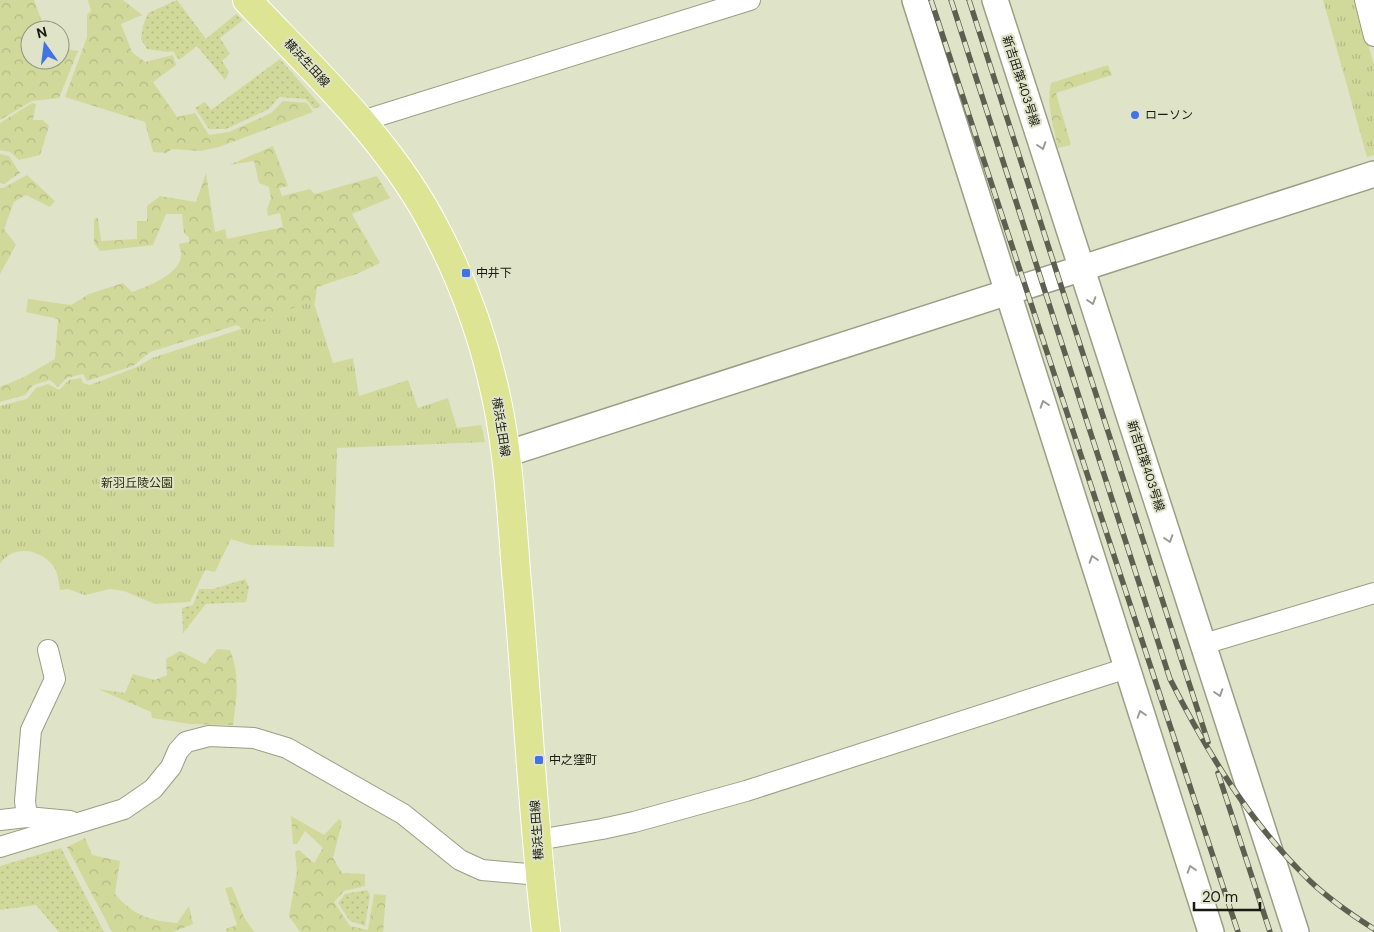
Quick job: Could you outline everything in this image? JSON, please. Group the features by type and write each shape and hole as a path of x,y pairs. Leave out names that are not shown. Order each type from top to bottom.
{"main road":[{"name":"横浜生田線","path":"247,0 362,121 411,189 436,230 457,274 483,342 493,382 506,454 538,840 539,875 546,932"}],"street":[{"path":"362,121 750,0"},
{"path":"915,0 1211,932"},
{"name":"新吉田第403号線","path":"995,0 1296,932"},
{"path":"1365,0 1374,36"},
{"path":"506,454 1374,174"},
{"path":"1204,644 1374,593"},
{"path":"27,817 25,801 31,730 55,679 48,650"},
{"path":"538,840 634,822 746,791 1127,668"},
{"path":"0,848 124,809 153,789 171,767 178,751 186,742 209,736 254,738 287,748 403,814 460,860 482,870 539,875"},
{"path":"0,820 27,817 81,822"}],"green space":[{"path":"0,0 34,0 41,20 20,20 20,70 70,70 70,50 78,51 59,98 32,101 0,120"},
{"path":"88,0 123,0 142,15 121,24 132,52 145,62 173,55 176,65 153,82 177,117 195,113 209,135 229,132 271,113 283,101 307,103 313,112 219,147 200,151 172,149 166,153 153,152 145,122 65,97 87,37 87,15 91,11"},
{"path":"177,0 206,39 236,14 243,20 220,38 230,54 222,61 229,72 225,80 197,46 179,60 173,51 147,49 141,39 148,13"},
{"path":"1323,0 1355,0 1374,65 1374,155 1367,157"},
{"path":"280,59 321,106 314,109 306,99 279,97 269,109 226,129 209,129 195,108 205,102 211,110"},
{"path":"1108,65 1112,75 1056,93 1071,145 1058,148 1049,99 1051,83"},
{"path":"32,103 36,104 33,120 43,120 49,126 40,155 19,160 10,152 0,150 0,123"},
{"path":"273,146 288,186 279,188 282,196 310,189 315,194 377,176 390,198 352,214 380,263 359,273 317,287 315,302 304,323 271,316 263,330 252,336 237,325 150,352 133,366 87,381 83,374 67,378 58,387 50,380 33,385 25,395 0,402 0,387 24,377 55,359 58,319 26,312 28,299 71,305 89,294 123,283 132,292 138,290 162,279 175,269 181,256 179,244 189,242 189,237 184,233 182,214 166,214 153,245 100,251 94,243 94,219 98,218 101,241 137,239 137,221 147,221 147,206 160,196 196,202 206,173 215,232 225,229 227,239 283,227 280,213 268,216 267,209 271,198 269,187 259,183 254,161 229,165"},
{"path":"0,154 9,156 20,173 4,184 0,183"},
{"path":"27,175 55,201 50,207 26,195 14,202 4,229 16,245 0,274 0,188"},
{"name":"新羽丘陵公園","path":"313,300 333,363 353,358 359,396 408,380 418,408 448,398 457,428 481,425 485,442 337,448 334,547 250,545 231,539 215,572 205,570 190,602 155,604 124,591 110,589 85,595 68,589 60,590 54,567 42,556 27,551 19,551 12,554 0,564 0,406 27,399 36,388 48,384 59,390 69,380 81,378 83,383 90,385 137,367 152,358 235,331"},
{"path":"245,579 249,587 246,602 206,604 183,633 182,608 193,605 199,589 213,589"},
{"path":"217,649 230,650 235,669 236,696 233,725 190,724 152,718 151,712 98,689 125,693 133,674 155,680 167,675 166,659 180,651 205,664"},
{"path":"291,816 324,835 339,819 342,822 333,858 342,873 365,874 365,886 344,891 334,902 350,926 368,930 374,894 386,895 383,932 300,932 289,916 297,871 295,852 299,850 314,863 323,848 305,831 297,844 293,844"},
{"path":"85,838 92,855 120,861 115,894 128,907 143,916 158,921 177,923 189,906 193,924 173,932 112,932 67,847"},
{"path":"61,848 104,932 59,932 36,905 0,910 0,866"},
{"path":"232,887 244,917 254,932 226,932 226,929 237,925 225,888"},
{"path":"367,890 370,895 365,926 350,921 338,903 345,894"}],"railway":[{"path":"931,0 1238,932"},
{"path":"951,0 1170,679 1199,733 1231,786 1268,835 1288,859 1317,888 1374,929"},
{"path":"969,0 1208,742"},
{"path":"1218,773 1270,932"}],"place":[{"name":"ローソン","path":"1135,115"},
{"name":"中井下","path":"466,273"},
{"name":"中之窪町","path":"539,760"}]}
